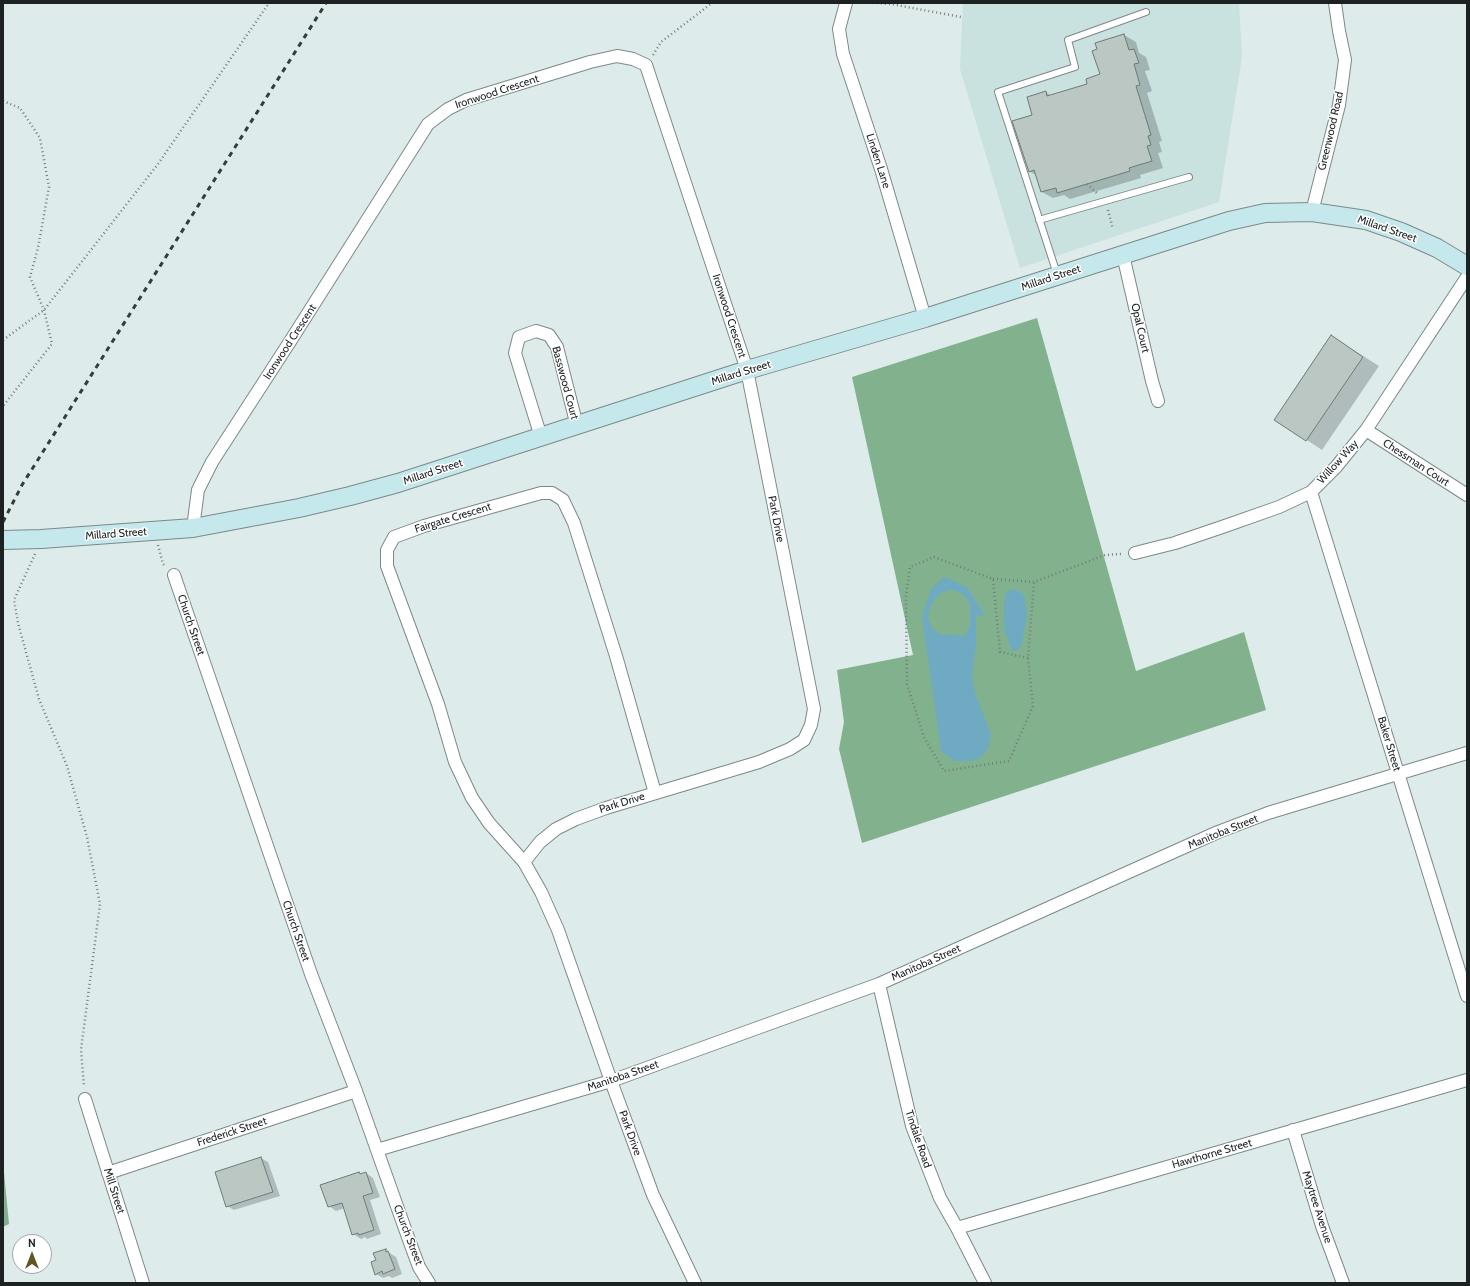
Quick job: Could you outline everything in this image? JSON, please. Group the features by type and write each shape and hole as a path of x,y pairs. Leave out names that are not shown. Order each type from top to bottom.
{"street":[{"name":"Linden Lane","path":"846,3 839,30 843,54 881,169 925,318"},
{"name":"Greenwood Road","path":"1312,212 1339,105 1345,60 1338,31 1335,3"},
{"name":"Ironwood Crescent","path":"193,528 198,490 212,462 428,124 448,108 466,100 590,62 617,56 633,58 646,66 747,370"},
{"name":"Millard Street","path":"3,540 41,539 193,528 299,508 357,494 398,483 747,370 925,318 1236,220 1265,213 1312,212 1366,220 1401,232 1437,248 1467,266"},
{"name":"Opal Court","path":"1123,255 1158,401"},
{"name":"Willow Way","path":"1135,553 1175,543 1225,526 1279,506 1311,492 1336,468 1366,430 1467,277"},
{"name":"Basswood Court","path":"541,437 515,353 519,337 536,331 549,336 557,347 577,426"},
{"name":"Park Drive","path":"696,1283 653,1195 558,930 541,892 524,862 540,842 556,829 576,818 759,762 790,749 804,740 811,725 814,709 747,370"},
{"name":"Chessman Court","path":"1366,430 1467,495"},
{"name":"Baker Street","path":"1311,492 1467,996"},
{"name":"Fairgate Crescent","path":"524,862 489,823 476,805 454,762 438,704 387,566 387,550 394,537 424,526 541,493 552,493 563,500 574,523 616,656 655,793"},
{"name":"Church Street","path":"174,575 309,967 356,1091 411,1247 419,1267 428,1283"},
{"name":"Manitoba Street","path":"377,1150 611,1081 880,984 1218,832 1268,813 1467,753"},
{"name":"Tindale Road","path":"880,984 912,1126 940,1198 985,1283"},
{"name":"Hawthorne Street","path":"957,1228 1467,1080"},
{"name":"Frederick Street","path":"108,1172 356,1091"},
{"name":"Mill Street","path":"85,1099 143,1283"},
{"name":"Maytree Avenue","path":"1293,1130 1322,1226 1342,1283"}],"lane":[{"path":"1058,276 998,92 1075,68 1068,40 1146,12"},
{"path":"1039,220 1189,177"}],"path":[{"path":"3,340 44,310 158,164 268,3"},
{"path":"646,66 661,42 712,3"},
{"path":"877,3 891,4 961,17"},
{"path":"3,101 20,108 40,138 49,187 38,248 30,277 44,310 52,344 3,406"},
{"path":"154,531 163,564 174,575"},
{"path":"41,539 14,600 18,623 39,699 67,766 87,837 100,904 81,1050 85,1099"},
{"path":"1034,582 1028,658 1033,706 1009,761 944,771 924,737 908,684 906,596 910,567 934,557 994,579 1034,582 1106,555 1135,553"},
{"path":"994,579 1000,652 1028,658"}],"shaded area":[{"path":"963,3 1239,3 1242,57 1219,202 1020,268 960,69"}],"green space":[{"path":"1037,318 1136,671 1244,632 1266,710 862,843 839,749 844,722 837,670 913,655 852,377"},
{"path":"3,1162 9,1224 3,1227"}],"water":[{"path":"944,577 967,587 984,614 984,616 977,615 976,617 976,645 972,676 976,696 991,734 988,749 980,758 971,761 954,761 941,751 922,618 931,589","holes":["950,590 957,591 966,597 970,606 970,626 964,636 940,634 932,628 928,619 929,611 934,600 941,593"]},
{"path":"1014,589 1024,595 1027,614 1022,644 1016,651 1012,651 1005,632 1004,603 1006,592"}],"building":[{"path":"1124,34 1129,50 1134,49 1139,63 1134,64 1140,85 1136,86 1151,135 1148,136 1151,145 1147,146 1152,161 1129,168 1130,171 1057,193 1056,188 1041,192 1034,170 1029,172 1012,121 1032,115 1027,97 1046,91 1047,96 1087,84 1086,79 1100,74 1092,51 1097,49 1095,43"},
{"path":"1331,335 1363,357 1306,441 1274,420"},
{"path":"261,1157 273,1192 226,1207 215,1172"},
{"path":"359,1172 360,1174 366,1172 373,1193 363,1196 374,1230 359,1235 358,1233 352,1235 342,1203 328,1207 320,1185"},
{"path":"386,1249 386,1252 388,1251 395,1269 383,1274 382,1271 375,1275 371,1262 376,1260 373,1253"}],"railway":[{"path":"3,522 22,485 326,3"}]}
